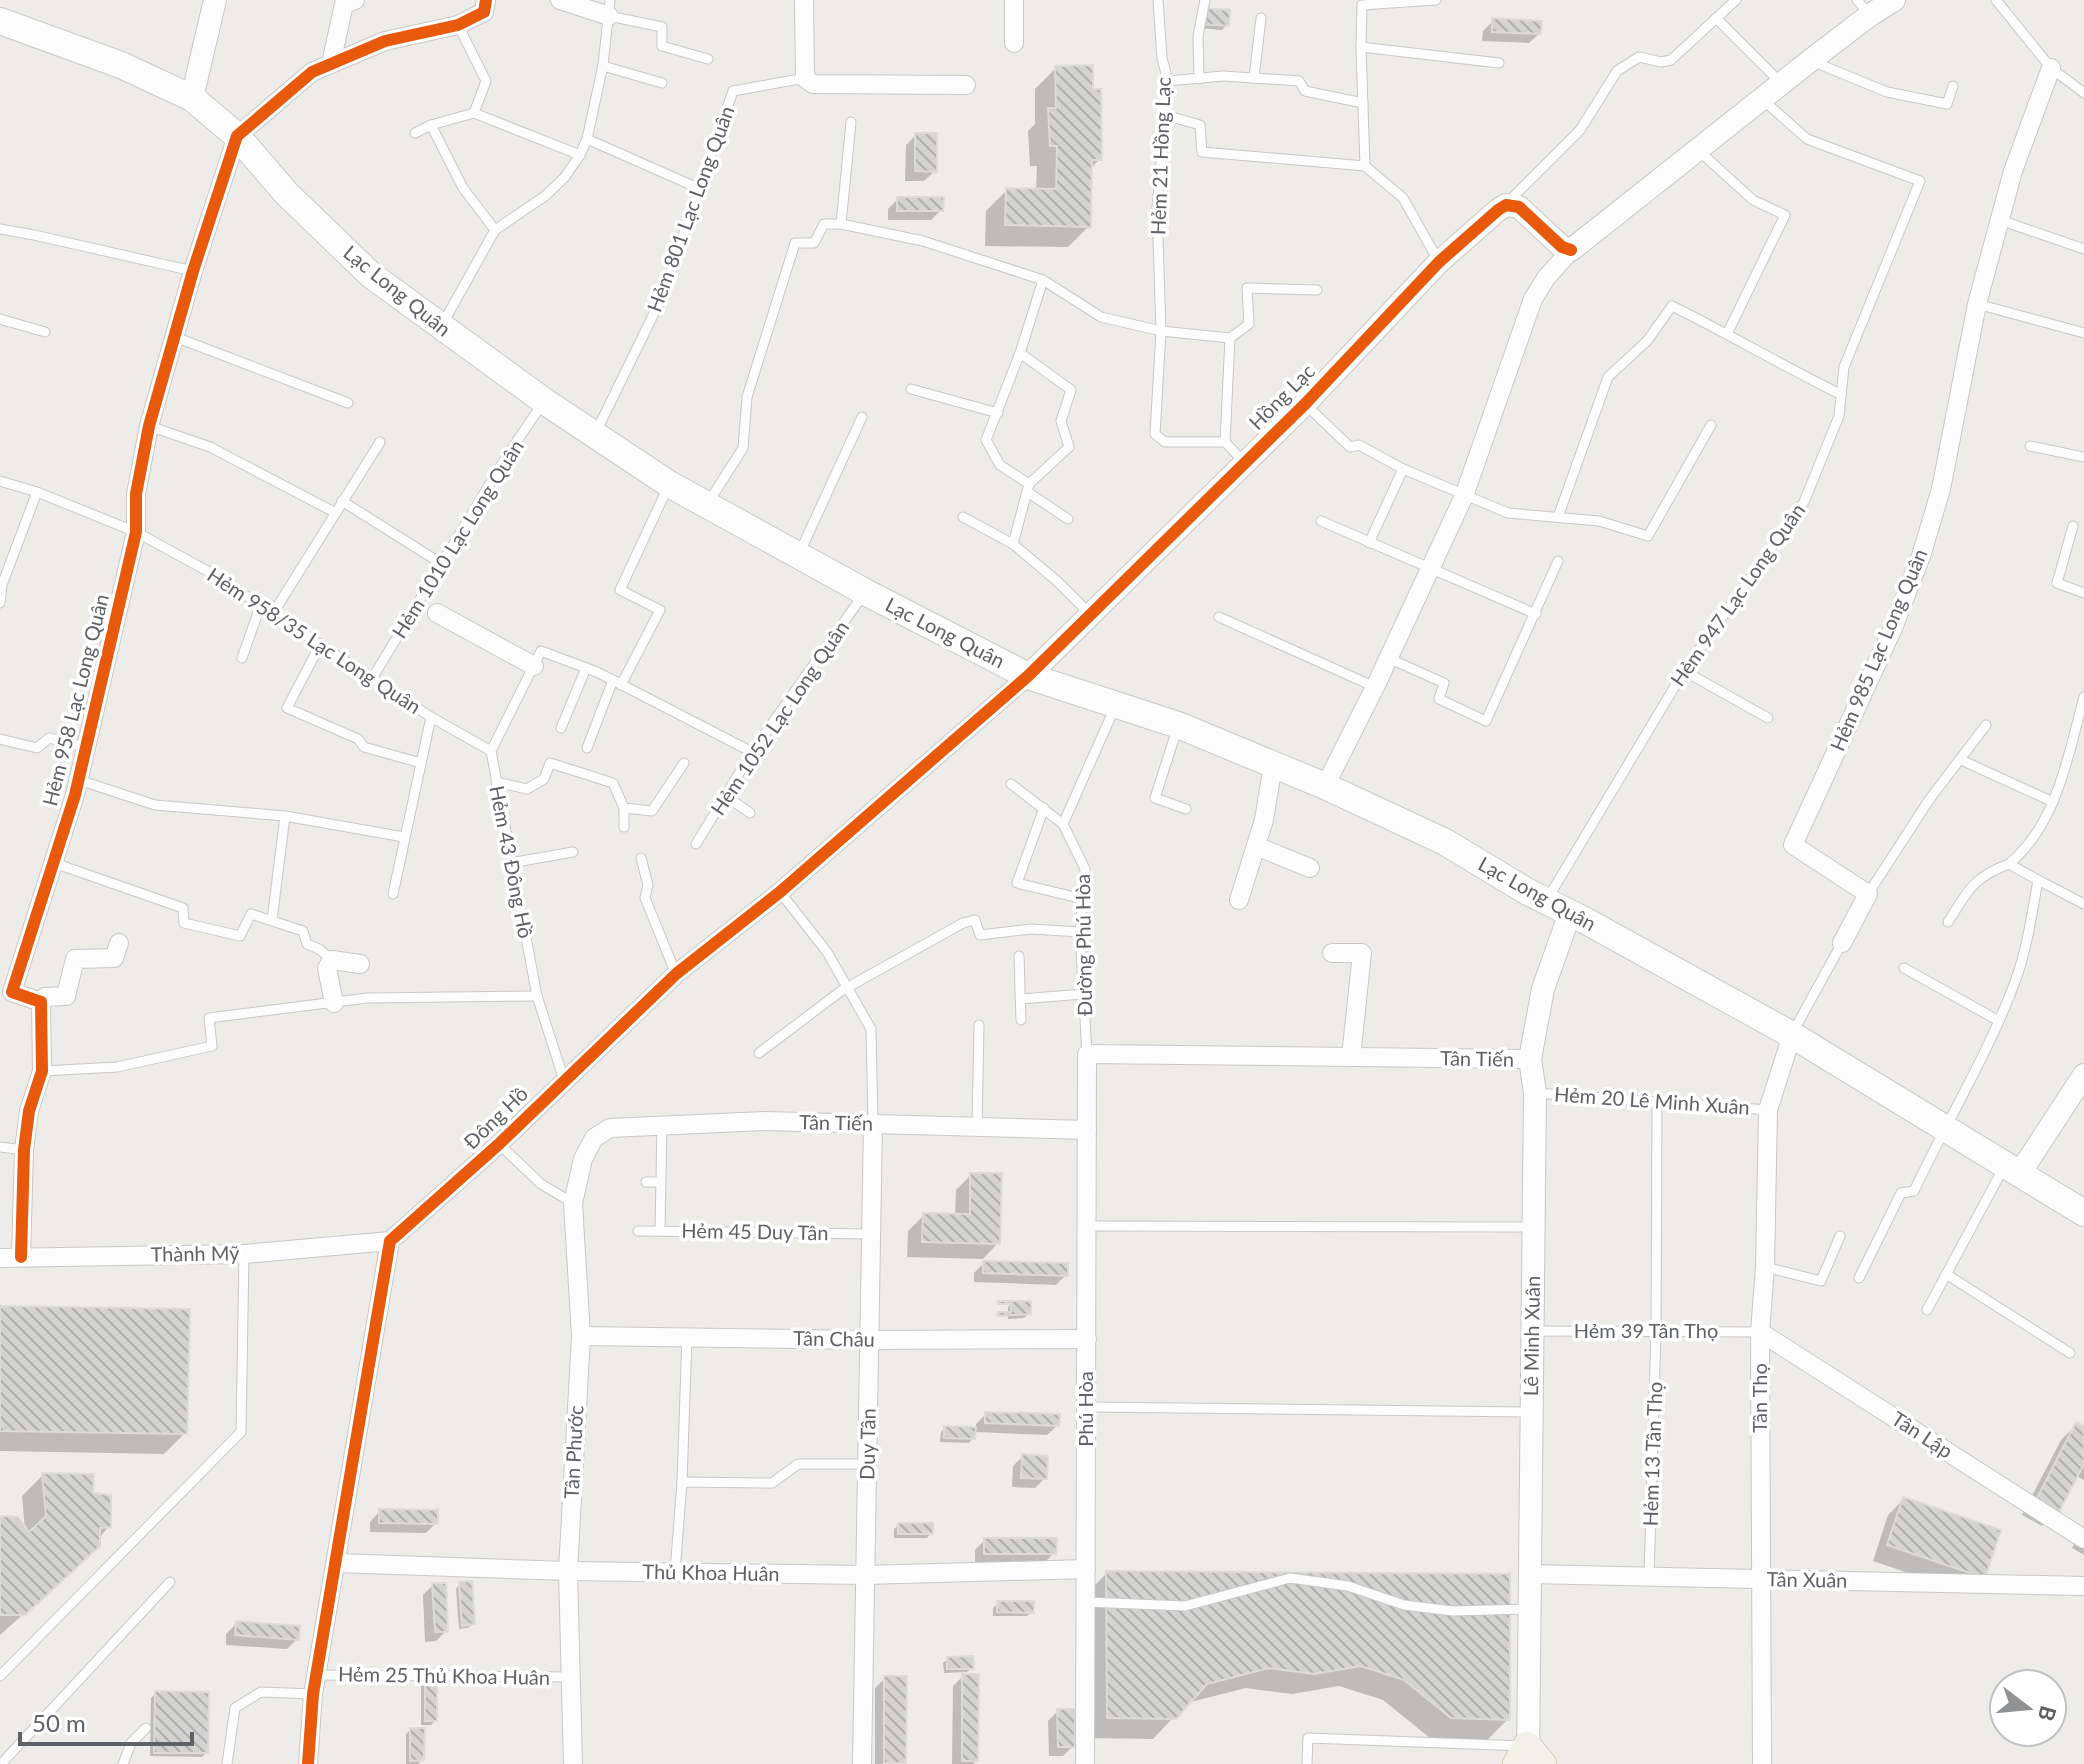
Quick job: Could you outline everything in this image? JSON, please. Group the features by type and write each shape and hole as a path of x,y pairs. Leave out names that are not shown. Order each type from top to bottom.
{"main road":[{"name":"Lạc Long Quân","path":"0,21 121,65 192,98 237,136 286,193 371,275 544,401 669,484 865,592 1028,676 1115,707 1178,725 1325,786 1445,842 1546,901 1792,1035 2084,1213"}],"street":[{"path":"192,98 215,0"},
{"path":"331,63 344,4 355,0"},
{"path":"237,136 312,72 385,41 458,25 484,12 486,0"},
{"path":"560,0 609,8"},
{"path":"804,0 805,78 813,84 966,85"},
{"path":"1014,0 1014,43"},
{"path":"1325,786 1464,496 1533,299 1546,278 1571,250 1811,60 1863,8 1894,0"},
{"name":"Hẻm 985 Lạc Long Quân","path":"1868,894 1793,845 1893,628 1921,556 1941,489 1977,304 2013,171 2051,68"},
{"name":"Hẻm 958 Lạc Long Quân","path":"41,1002 6,992 54,863 79,780 136,532 136,494 149,426 193,271 237,136"},
{"path":"1506,205 1519,207 1562,247 1571,250"},
{"name":"Hồng Lạc","path":"1028,676 1305,404 1439,262 1506,205"},
{"path":"437,613 538,658"},
{"name":"Đông Hồ","path":"390,1241 499,1144 676,974 780,892 1028,676"},
{"path":"1239,900 1264,820 1273,765"},
{"path":"1256,846 1310,868"},
{"path":"1842,943 1868,894"},
{"name":"Lê Minh Xuân","path":"1528,1759 1535,1093 1530,1059 1543,989 1570,913"},
{"path":"21,1257 24,1150 29,1111 42,1071 41,1002 45,997 66,996 75,959 114,958 119,943"},
{"path":"1332,953 1362,953 1351,1057"},
{"path":"334,1003 327,968 332,960 360,964"},
{"name":"Tân Thọ","path":"1762,1764 1760,1332 1765,1267 1768,1110 1792,1035"},
{"name":"Tân Tiến","path":"1087,1054 1530,1059"},
{"name":"Phú Hòa","path":"1085,1764 1087,1054"},
{"path":"2013,1168 2084,1075"},
{"name":"Tân Tiến","path":"591,1143 610,1128 766,1121 1087,1130"},
{"name":"Duy Tân","path":"862,1764 873,1124"},
{"name":"Tân Phước","path":"573,1764 568,1571 581,1336 573,1203 583,1159 591,1143"},
{"path":"308,1764 313,1694 390,1241"},
{"name":"Thành Mỹ","path":"0,1258 244,1254 390,1241"},
{"name":"Tân Lập","path":"1760,1332 2084,1539"},
{"name":"Tân Châu","path":"581,1336 1087,1339"},
{"name":"Thủ Khoa Huân","path":"337,1563 568,1571 865,1575 1086,1569"},
{"name":"Tân Xuân","path":"1529,1574 2084,1586"}],"lane":[{"name":"Hẻm 21 Hồng Lạc","path":"1158,0 1162,58 1168,81 1157,208 1161,331 1155,434 1165,442 1225,442"},
{"path":"1199,79 1198,36 1205,0"},
{"path":"1365,166 1362,5 1436,0"},
{"path":"1506,205 1517,190 1562,151 1580,130 1617,71 1639,57 1661,62 1671,60 1736,0"},
{"path":"1996,0 2051,68 2084,93"},
{"path":"440,327 495,230 545,196 564,178 580,155 587,139 603,66 609,8 662,27 662,46 708,59"},
{"path":"1254,78 1261,18"},
{"path":"1716,18 1781,84"},
{"path":"458,25 486,81 474,113"},
{"path":"1361,47 1499,63"},
{"path":"1811,60 1887,92 1947,104 1953,86"},
{"path":"603,66 662,83"},
{"name":"Hẻm 801 Lạc Long Quân","path":"595,435 662,297 733,91 805,78"},
{"path":"1168,81 1254,78 1299,81 1305,91 1363,103"},
{"name":"Hẻm 947 Lạc Long Quân","path":"1546,901 1684,671 1804,502 1839,416 1844,367 1920,181 1807,139 1762,99"},
{"path":"415,133 431,125 474,113 580,155"},
{"path":"1165,115 1200,125 1202,152 1365,166 1403,198 1439,262"},
{"path":"841,224 851,122"},
{"path":"431,125 463,188 495,230"},
{"path":"587,139 698,188"},
{"path":"1698,150 1753,200 1785,215 1727,334"},
{"path":"2000,220 2084,249"},
{"path":"706,505 743,448 747,397 795,243 814,243 824,224 841,224 923,241 1043,280 1101,317 1161,331 1230,338 1249,324 1247,288 1317,290"},
{"path":"0,229 193,271"},
{"path":"1043,280 1020,353 986,440 1000,465 1068,519"},
{"path":"1977,304 2084,333"},
{"path":"1558,517 1608,377 1647,341 1672,306 1775,363 1840,394"},
{"path":"0,319 45,332"},
{"path":"175,337 348,403"},
{"path":"1230,338 1225,442 1245,463"},
{"path":"1013,544 1029,488 1069,447 1061,421 1071,390 1020,353"},
{"path":"911,389 998,413"},
{"name":"Hẻm 1010 Lạc Long Quân","path":"373,677 544,401"},
{"path":"1305,404 1350,447 1359,445 1403,469 1508,513 1599,521 1648,536 1711,425"},
{"path":"799,554 862,417"},
{"path":"149,426 210,447 336,513"},
{"path":"272,615 380,442"},
{"path":"2030,446 2084,457"},
{"path":"1369,543 1403,469"},
{"name":"Hẻm 958/35 Lạc Long Quân","path":"0,481 37,492 136,532 211,573 431,717 491,751"},
{"path":"587,748 617,682 660,610 620,590 669,484"},
{"path":"0,603 2,585 37,492"},
{"path":"342,501 442,564"},
{"path":"963,517 1013,544 1089,613"},
{"path":"1321,521 1536,614"},
{"path":"2073,526 2057,583 2084,593"},
{"path":"1388,658 1444,683 1439,699 1486,721 1558,561"},
{"name":"Hẻm 1052 Lạc Long Quân","path":"696,844 752,752 865,592"},
{"path":"242,658 260,607"},
{"path":"1219,617 1375,687"},
{"path":"320,645 287,708 358,739 364,747 421,763"},
{"path":"491,751 538,658 586,668 752,752"},
{"path":"561,728 586,668"},
{"path":"1684,671 1768,718"},
{"path":"1948,922 1977,878 2009,864 2030,843 2053,802 2084,697"},
{"path":"1011,784 1063,824 1115,707"},
{"path":"393,894 431,717"},
{"path":"1178,725 1155,798 1186,809"},
{"path":"1868,894 1929,800 1986,725"},
{"path":"0,739 37,748 49,738 87,747"},
{"name":"Hẻm 43 Đông Hồ","path":"491,751 537,996 564,1080"},
{"path":"1961,760 2053,802"},
{"path":"496,782 527,789 544,779 550,763 613,783 624,808 624,827"},
{"path":"624,808 652,811 684,763"},
{"path":"79,780 155,805 285,816 404,837"},
{"path":"726,796 750,813"},
{"path":"1044,808 1017,883 1083,899"},
{"path":"272,920 285,816"},
{"name":"Đường Phú Hòa","path":"1063,824 1085,869 1080,932 1087,1054"},
{"path":"510,863 573,852"},
{"path":"641,858 648,885 645,898 676,974"},
{"path":"54,863 183,908 184,923 240,936 251,914 272,920 303,931 307,944 332,960"},
{"path":"2009,864 2084,904"},
{"path":"1859,1278 1901,1193 1914,1191 1999,1021 2028,941 2038,880"},
{"path":"780,892 827,952 871,1029 873,1124"},
{"path":"759,1053 846,988 963,923 975,920 980,935 1031,929 1080,932"},
{"path":"1792,1035 1842,943"},
{"path":"1019,956 1021,1020"},
{"path":"1904,968 1999,1021"},
{"path":"1020,999 1084,994"},
{"path":"42,1071 117,1067 212,1046 209,1018 367,998 537,996"},
{"path":"977,1127 979,1025"},
{"name":"Hẻm 20 Lê Minh Xuân","path":"1535,1093 1768,1110"},
{"name":"Hẻm 13 Tân Thọ","path":"1649,1577 1656,1330 1657,1102"},
{"path":"660,1230 662,1126"},
{"path":"499,1144 541,1184 573,1203"},
{"path":"0,1147 24,1150"},
{"path":"1927,1310 2013,1168"},
{"path":"646,1182 660,1182"},
{"path":"1087,1226 1534,1227"},
{"name":"Hẻm 45 Duy Tân","path":"638,1231 871,1234"},
{"path":"1765,1267 1821,1281 1840,1236"},
{"path":"0,1676 241,1432 244,1254"},
{"path":"1946,1274 2070,1353"},
{"name":"Hẻm 39 Tân Thọ","path":"1533,1331 1760,1332"},
{"path":"675,1572 682,1482 687,1336"},
{"path":"1087,1407 1531,1412"},
{"path":"682,1482 772,1483 798,1464 868,1464"},
{"path":"1086,1602 1185,1606 1290,1578 1348,1586 1404,1605 1453,1611 1529,1609"},
{"path":"1,1764 170,1582"},
{"name":"Hẻm 25 Thủ Khoa Huân","path":"318,1675 570,1677"},
{"path":"227,1764 235,1708 261,1692 313,1694"},
{"path":"123,1764 131,1743 146,1728"},
{"path":"1307,1764 1308,1738 1528,1759"}],"building":[{"path":"1200,8 1230,10 1229,26 1199,24"},
{"path":"1492,18 1542,21 1541,34 1492,32"},
{"path":"1093,65 1093,89 1101,89 1102,160 1092,160 1091,227 1005,225 1006,188 1056,189 1057,146 1050,146 1048,108 1056,108 1055,66"},
{"path":"915,133 937,133 937,172 915,171"},
{"path":"897,197 944,197 943,211 897,211"},
{"path":"970,1173 1002,1173 1000,1244 922,1242 923,1213 970,1214"},
{"path":"983,1261 1068,1263 1068,1276 983,1273"},
{"path":"998,1301 1031,1301 1031,1314 998,1316 998,1312 1011,1312 1011,1304 998,1304"},
{"path":"0,1306 190,1309 187,1434 0,1431"},
{"path":"985,1412 1060,1414 1059,1426 985,1423"},
{"path":"2076,1422 2084,1426 2084,1464 2059,1512 2036,1500"},
{"path":"944,1426 976,1427 975,1439 944,1438"},
{"path":"1022,1454 1048,1456 1047,1479 1021,1478"},
{"path":"42,1473 94,1474 93,1493 111,1495 111,1527 100,1528 100,1546 25,1615 0,1615 0,1516 18,1517 29,1532 46,1516"},
{"path":"1903,1497 2001,1530 1985,1578 1887,1545"},
{"path":"379,1509 438,1510 438,1524 379,1523"},
{"path":"898,1523 933,1523 933,1534 898,1534"},
{"path":"984,1538 1057,1538 1056,1554 984,1554"},
{"path":"1106,1571 1510,1574 1510,1720 1451,1718 1404,1680 1361,1666 1314,1674 1269,1668 1207,1684 1176,1719 1107,1718"},
{"path":"472,1581 475,1624 462,1626 459,1582"},
{"path":"432,1583 446,1583 448,1632 435,1632"},
{"path":"997,1601 1034,1601 1034,1613 997,1612"},
{"path":"236,1621 300,1626 299,1640 235,1635"},
{"path":"973,1656 974,1669 947,1669 947,1657"},
{"path":"425,1674 437,1674 437,1721 425,1721"},
{"path":"962,1674 979,1674 978,1761 962,1761"},
{"path":"884,1676 907,1676 906,1763 884,1763"},
{"path":"155,1691 209,1692 208,1753 154,1753"},
{"path":"1057,1709 1075,1709 1075,1747 1058,1747"},
{"path":"410,1728 425,1728 424,1760 410,1761"}],"cycle path":[{"path":"21,1257 24,1150 29,1111 42,1071 41,1002 12,992 75,795 136,532 136,494 149,426 193,271 237,136 312,72 385,41 458,25 484,12 486,0"},
{"path":"308,1764 313,1694 390,1241 499,1144 676,974 780,892 1028,676 1305,404 1439,262 1498,210 1506,205 1519,207 1562,247 1571,250"}]}
